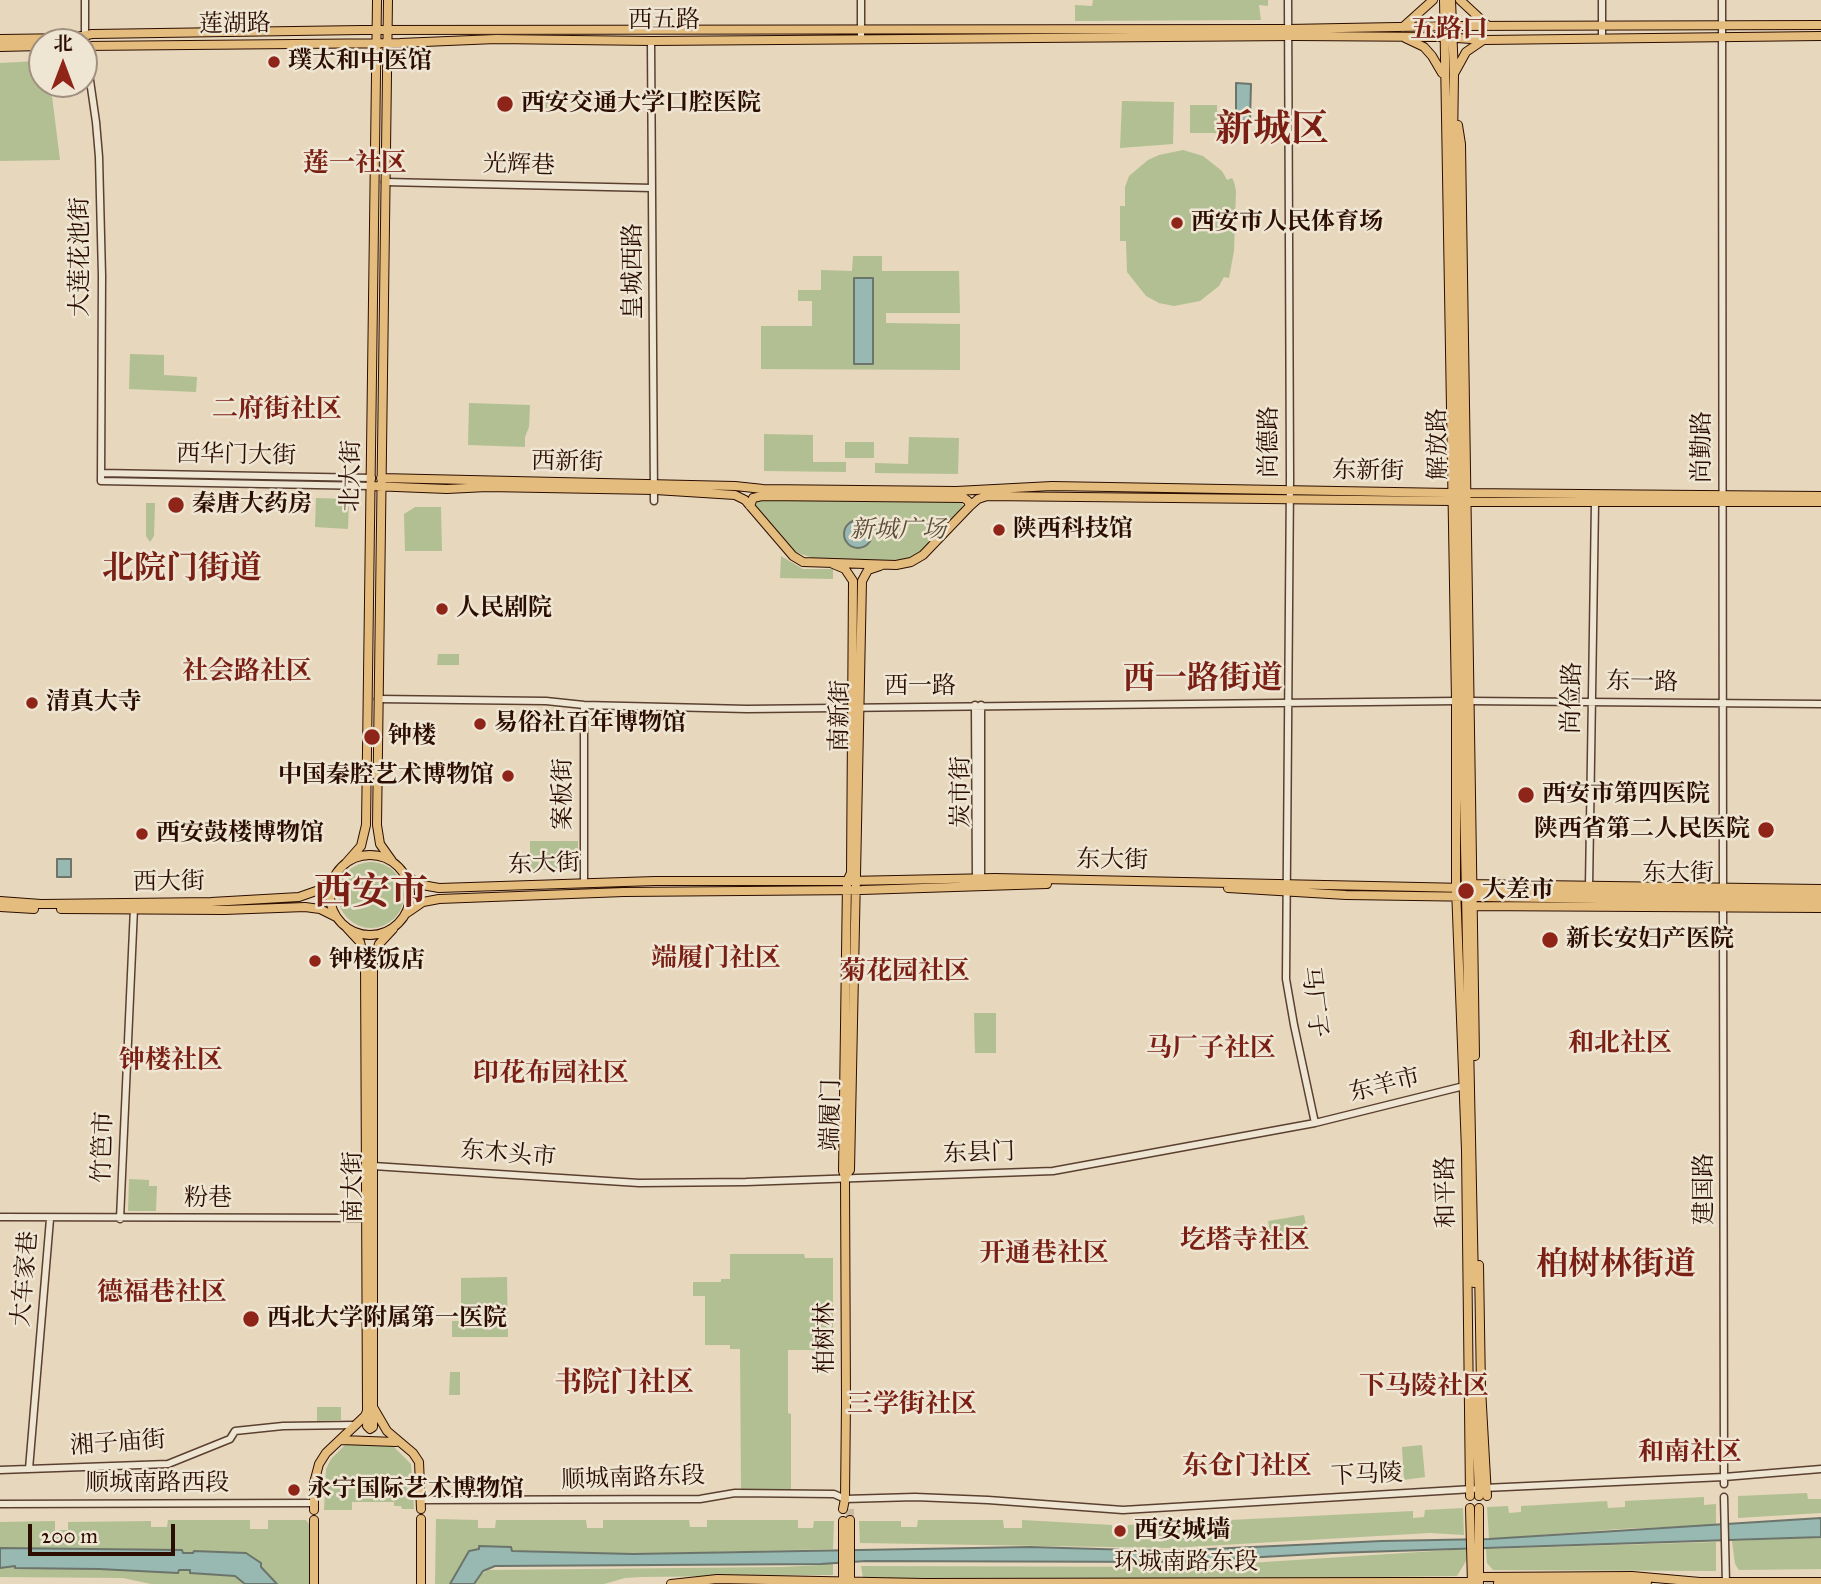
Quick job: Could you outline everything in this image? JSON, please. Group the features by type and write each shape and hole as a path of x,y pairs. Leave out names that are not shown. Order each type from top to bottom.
{"main road":[{"name":"北大街","path":"346,863 358,850 366,831 377,0"},
{"name":"北大街","path":"388,0 377,830 382,849 392,861"},
{"path":"1433,0 1403,32 1433,56 1444,77"},
{"name":"解放路","path":"1444,0 1454,75 1455,108 1465,894"},
{"name":"解放路","path":"1448,26 1451,0"},
{"path":"1460,0 1488,26"},
{"name":"西五路","path":"1403,32 1448,26 1821,25"},
{"name":"莲湖路","path":"98,34 387,30"},
{"name":"西五路","path":"387,30 862,34 1403,32 1484,40 1821,36"},
{"name":"西五路","path":"387,43 484,40 652,41 862,34"},
{"name":"解放路","path":"1449,37 1444,77 1459,497"},
{"name":"莲湖路","path":"0,39 28,39"},
{"path":"1454,75 1466,52 1484,40"},
{"name":"莲湖路","path":"98,46 387,43"},
{"path":"0,47 28,46"},
{"path":"1455,108 1461,144 1459,497 1465,894"},
{"path":"1454,184 1461,175"},
{"name":"西新街","path":"371,482 734,486 762,492 956,494"},
{"name":"东新街","path":"956,494 1052,486 1290,490 1595,503 1821,496"},
{"name":"西新街","path":"654,487 735,495 750,506"},
{"path":"762,492 753,498 750,506 798,560 808,564 845,562 883,565 904,565 923,555 970,506 967,499 956,494"},
{"name":"东新街","path":"970,506 987,496 1290,499 1459,497 1821,502"},
{"name":"南新街","path":"834,564 845,569 853,581 856,707"},
{"name":"南新街","path":"852,886 862,581 869,570 883,565"},
{"path":"369,855 392,861 405,875 411,891 407,913 393,929 382,934 358,934 347,928 336,917 330,894 334,878 346,863 357,857 369,855"},
{"name":"东大街","path":"405,875 422,884 439,888 694,880 852,886 1072,879 1465,894 1821,896"},
{"name":"西大街","path":"0,901 41,904 211,902 299,897 319,890 334,878"},
{"name":"东大街","path":"407,913 423,902 439,899 624,892 1057,884 1287,888"},
{"name":"端履门","path":"845,1177 850,1170 852,886"},
{"path":"1723,897 1821,888"},
{"name":"东大街","path":"1465,894 1589,889 1821,901"},
{"name":"和平路","path":"1465,894 1464,1086 1479,1492"},
{"name":"和平路","path":"1465,894 1479,1492"},
{"path":"1723,897 1821,908"},
{"name":"西大街","path":"0,907 224,910 310,907 336,917"},
{"name":"南大街","path":"347,928 360,942 365,962 370,1405"},
{"name":"南大街","path":"314,1506 316,1472 326,1454 365,1416 370,1405 373,962 379,944 393,929"},
{"name":"柏树林","path":"845,1177 847,1509"},
{"path":"370,1405 381,1424 413,1453 419,1462 421,1505"},
{"path":"341,1440 399,1442"},
{"path":"1475,1508 1476,1582"},
{"path":"421,1519 421,1584"},
{"path":"314,1520 314,1584"},
{"path":"846,1521 847,1578"},
{"name":"环城南路东段","path":"671,1584 717,1579 847,1578 924,1583 1476,1582 1632,1576 1700,1582"},
{"name":"环城南路东段","path":"1498,1583 1821,1582"}],"street":[{"name":"大莲花池街","path":"85,0 85,28"},
{"path":"861,0 862,34"},
{"name":"尚德路","path":"1287,888 1290,499 1288,0"},
{"path":"1602,0 1602,38"},
{"name":"尚勤路","path":"1721,0 1723,897"},
{"name":"皇城西路","path":"652,41 654,501"},
{"name":"大莲花池街","path":"91,98 99,157 102,276 101,477"},
{"name":"光辉巷","path":"385,182 652,188"},
{"name":"西华门大街","path":"101,477 371,482"},
{"name":"尚俭路","path":"1589,889 1595,503"},
{"name":"西一路","path":"378,699 546,701 584,705 856,707 1462,701"},
{"name":"东一路","path":"1462,701 1821,704"},
{"name":"案板街","path":"584,705 584,883"},
{"name":"炭市街","path":"978,705 979,880"},
{"name":"马厂子","path":"1287,888 1286,979 1315,1123"},
{"name":"建国路","path":"1723,897 1724,1481"},
{"name":"竹笆市","path":"120,1219 134,908"},
{"name":"东羊市","path":"1315,1123 1464,1086"},
{"name":"东县门","path":"639,1183 746,1182 1060,1170 1315,1123"},
{"name":"东木头市","path":"373,1166 639,1183"},
{"name":"粉巷","path":"0,1217 366,1218"},
{"name":"大车家巷","path":"29,1469 50,1219"},
{"name":"湘子庙街","path":"0,1470 168,1464 230,1439 235,1431 283,1426 356,1425"},
{"path":"1724,1481 1821,1469"},
{"name":"下马陵","path":"845,1499 915,1497 1123,1510 1724,1481"},
{"name":"顺城南路东段","path":"421,1505 700,1499 735,1493 834,1494 845,1499"},
{"path":"1724,1497 1726,1582"},
{"name":"顺城南路西段","path":"0,1504 314,1506"}],"green space":[{"path":"1093,0 1268,0 1268,6 1259,5 1261,20 1075,21 1075,5 1092,6"},
{"path":"28,61 28,98 52,98 60,160 0,161 0,63"},
{"path":"529,93 565,93 565,108 528,108"},
{"path":"1122,101 1174,102 1173,144 1120,148"},
{"path":"1190,105 1217,105 1217,133 1190,133"},
{"name":"西安市人民体育场","path":"1183,150 1203,156 1222,171 1227,180 1232,178 1236,191 1234,251 1229,278 1224,277 1219,286 1200,301 1174,306 1159,303 1146,296 1127,272 1126,241 1120,241 1120,206 1125,206 1125,187 1129,176 1148,160"},
{"path":"853,256 882,256 882,271 959,271 960,313 886,313 886,323 960,324 960,370 761,369 761,326 812,326 812,301 798,301 798,290 821,290 821,270 852,271"},
{"path":"130,354 164,355 164,375 197,377 196,392 129,389"},
{"path":"469,403 530,405 525,447 468,445"},
{"path":"764,434 813,435 813,462 846,462 846,472 764,471"},
{"path":"909,437 959,438 958,474 875,473 875,463 908,464"},
{"path":"845,442 874,442 874,458 845,458"},
{"path":"316,498 349,499 348,529 315,527"},
{"name":"新城广场","path":"753,499 961,500 963,506 919,555 900,561 814,558 797,553 753,504"},
{"path":"146,503 155,503 154,536 150,542 146,536"},
{"path":"415,507 441,507 442,551 405,551 404,514"},
{"path":"781,556 803,569 833,569 833,579 780,578"},
{"path":"438,654 459,654 459,665 437,665"},
{"path":"530,841 578,841 578,863 572,869 530,870"},
{"path":"377,862 395,871 402,882 402,908 395,919 384,926 365,928 347,919 340,908 338,889 347,871 358,864"},
{"path":"974,1013 996,1013 996,1053 975,1053"},
{"path":"129,1179 149,1180 149,1186 157,1186 156,1211 128,1211"},
{"path":"1304,1215 1308,1235 1272,1242 1268,1221"},
{"path":"730,1254 804,1254 805,1258 833,1258 833,1350 788,1350 791,1490 741,1490 740,1349 730,1349 730,1345 705,1345 705,1296 693,1296 693,1282 721,1282 721,1279 730,1279"},
{"path":"507,1277 508,1337 452,1337 452,1321 461,1321 461,1278"},
{"path":"450,1372 460,1372 460,1395 449,1395"},
{"path":"317,1407 341,1407 341,1420 317,1421"},
{"path":"347,1443 390,1443 411,1464 414,1509 402,1509 401,1506 394,1506 394,1502 352,1502 352,1510 324,1510 326,1469 331,1459"},
{"path":"1422,1445 1425,1477 1404,1480 1402,1447"},
{"path":"1807,1493 1808,1499 1821,1499 1821,1513 1738,1518 1738,1496"},
{"path":"1704,1497 1704,1505 1716,1504 1716,1525 1489,1539 1487,1507 1508,1506 1509,1513 1521,1512 1521,1506 1607,1501 1608,1508 1625,1507 1625,1501"},
{"path":"1463,1508 1464,1535 1430,1533 1170,1548 860,1543 859,1521 901,1521 901,1527 917,1527 918,1520 1003,1520 1004,1528 1022,1528 1022,1520 1112,1525 1113,1532 1126,1532 1128,1525 1413,1511 1413,1518 1424,1517 1425,1510"},
{"path":"436,1519 478,1520 478,1528 495,1528 496,1520 586,1520 587,1528 603,1528 603,1520 689,1520 690,1527 707,1527 707,1520 798,1520 798,1528 813,1528 814,1521 834,1521 833,1549 633,1554 512,1551 511,1547 479,1549 469,1552 450,1584 435,1584"},
{"path":"168,1520 250,1520 250,1529 268,1529 268,1520 306,1520 309,1524 309,1584 151,1584 123,1578 0,1577 0,1522 55,1521 55,1530 68,1530 68,1522 151,1521 151,1527 167,1527"},
{"path":"1821,1537 1821,1569 1739,1570 1735,1564 1732,1541"},
{"path":"1716,1542 1716,1571 1493,1570 1487,1563 1486,1549"},
{"path":"1466,1549 1466,1561 1457,1576 864,1583 861,1566 1187,1567"},
{"path":"833,1560 833,1575 641,1577 604,1584 475,1584 488,1570 782,1567 819,1565 819,1562"}],"water":[{"path":"1236,83 1251,84 1250,120 1236,120"},
{"path":"854,278 873,278 873,364 854,364"},
{"path":"858,520 868,524 872,534 868,544 858,548 848,544 844,534 848,524"},
{"path":"57,859 71,859 71,877 57,877"},
{"path":"1821,1518 1821,1537 1333,1553 1174,1562 866,1561 821,1564 495,1566 483,1571 474,1584 450,1584 469,1551 479,1549 479,1546 511,1547 512,1551 633,1554 1030,1547 1167,1551 1489,1539"},
{"path":"0,1548 246,1553 261,1563 261,1567 277,1584 245,1584 235,1576 190,1573 190,1570 179,1570 178,1573 15,1566 0,1568"}],"tunnel":[{"path":"850,1509 850,1520"},
{"path":"1473,1583 1498,1583"}],"place":[{"name":"璞太和中医馆","path":"274,62"},
{"name":"西安交通大学口腔医院","path":"505,104"},
{"name":"西安市人民体育场","path":"1177,223"},
{"name":"秦唐大药房","path":"176,505"},
{"name":"陕西科技馆","path":"999,530"},
{"name":"人民剧院","path":"442,609"},
{"name":"清真大寺","path":"32,703"},
{"name":"易俗社百年博物馆","path":"480,724"},
{"name":"钟楼","path":"372,737"},
{"name":"中国秦腔艺术博物馆","path":"508,776"},
{"name":"西安市第四医院","path":"1526,795"},
{"name":"陕西省第二人民医院","path":"1766,830"},
{"name":"西安鼓楼博物馆","path":"142,834"},
{"name":"大差市","path":"1466,891"},
{"name":"新长安妇产医院","path":"1550,940"},
{"name":"钟楼饭店","path":"315,961"},
{"name":"西北大学附属第一医院","path":"251,1319"},
{"name":"永宁国际艺术博物馆","path":"294,1490"},
{"name":"西安城墙","path":"1120,1531"}],"district":[{"name":"五路口","path":"1449,31"},
{"name":"新城区","path":"1272,132"},
{"name":"莲一社区","path":"355,165"},
{"name":"二府街社区","path":"277,411"},
{"name":"北院门街道","path":"182,570"},
{"name":"社会路社区","path":"247,673"},
{"name":"西一路街道","path":"1203,680"},
{"name":"西安市","path":"371,895"},
{"name":"端履门社区","path":"716,960"},
{"name":"菊花园社区","path":"905,973"},
{"name":"和北社区","path":"1620,1045"},
{"name":"马厂子社区","path":"1211,1050"},
{"name":"钟楼社区","path":"171,1062"},
{"name":"印花布园社区","path":"551,1075"},
{"name":"圪塔寺社区","path":"1245,1242"},
{"name":"开通巷社区","path":"1044,1255"},
{"name":"柏树林街道","path":"1616,1266"},
{"name":"德福巷社区","path":"162,1294"},
{"name":"书院门社区","path":"624,1384"},
{"name":"下马陵社区","path":"1424,1388"},
{"name":"三学街社区","path":"912,1406"},
{"name":"和南社区","path":"1690,1454"},
{"name":"东仓门社区","path":"1247,1468"}]}
